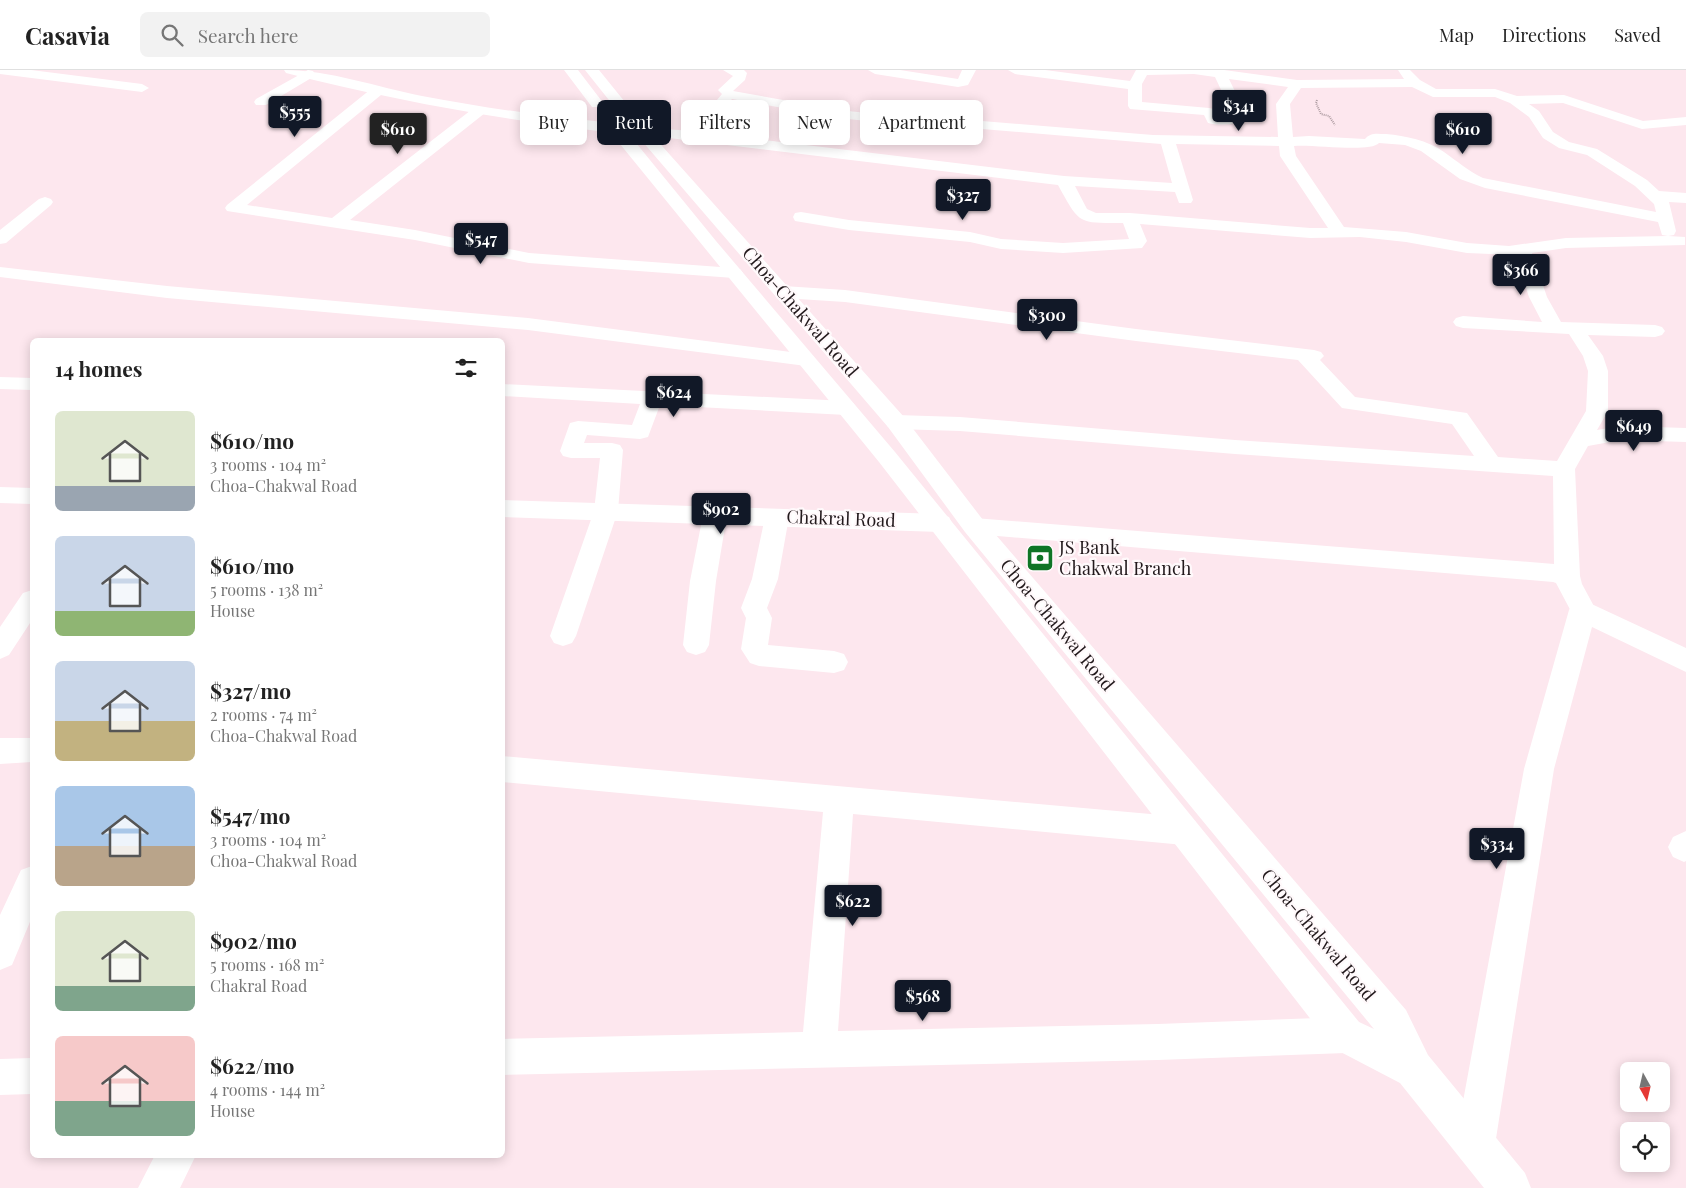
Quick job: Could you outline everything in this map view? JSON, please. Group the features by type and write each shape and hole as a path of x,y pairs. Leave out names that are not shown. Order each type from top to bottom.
{"main road":[{"path":"291,70 376,92 570,125 597,127"},
{"path":"571,70 600,100"},
{"name":"Choa-Chakwal Road","path":"592,70 610,100"},
{"path":"640,145 734,273 940,523 1346,1035 1414,1069"},
{"name":"Choa-Chakwal Road","path":"643,145 783,292 896,422 974,526 1392,1023 1414,1069 1510,1188"},
{"path":"0,495 30,496"},
{"name":"Chakral Road","path":"505,510 606,511 940,523"},
{"path":"1475,1145 1539,769 1583,610 1686,660"}],"street":[{"path":"0,70 142,88"},
{"path":"96,83 120,70"},
{"path":"730,70 740,73 740,77 725,90 729,94 839,114 913,122 1167,139 1253,122 1283,119"},
{"path":"875,70 958,84 963,82 969,70"},
{"path":"1015,70 1135,86"},
{"path":"1403,70 1415,83 1433,92 1505,95 1514,100 1534,114 1548,135 1564,145 1592,152 1641,183 1662,203 1666,228 1673,238 1682,243"},
{"path":"1415,83 1294,87 1204,71 1142,71 1135,86 1134,106 1209,112 1213,120 1230,120 1226,115 1240,116 1285,142 1309,140 1367,144 1372,142 1374,138 1415,142 1434,152 1465,177 1509,191 1587,202 1604,208 1665,218"},
{"path":"1204,71 1253,122"},
{"path":"261,102 308,74"},
{"path":"1294,87 1283,104 1285,142 1288,156 1339,232"},
{"path":"376,92 233,208 415,235 529,258 734,273"},
{"path":"724,100 729,94"},
{"path":"1514,100 1564,99 1642,125 1686,121"},
{"path":"336,223 480,110"},
{"path":"767,145 1064,182 1183,194 1167,139"},
{"path":"1064,182 1081,212 1093,218 1130,218 1310,233 1360,232 1406,237 1467,248 1509,251 1566,243 1682,243"},
{"path":"1654,196 1686,198"},
{"path":"0,239 45,202"},
{"path":"801,217 849,225 970,237 1001,244 1063,248 1136,244 1138,240 1130,218"},
{"path":"1522,249 1538,297 1593,356 1598,371 1597,410 1564,469 1567,576 1569,584 1583,610"},
{"path":"3,274 167,292 528,324 806,360"},
{"path":"783,292 845,296 1127,334 1309,355 1349,404 1459,418 1491,464"},
{"path":"1462,322 1655,331"},
{"path":"0,384 30,384"},
{"path":"505,390 846,408"},
{"path":"563,636 606,511 612,450 571,450 578,428 640,432 652,399"},
{"path":"896,422 960,424 1235,447 1564,469"},
{"path":"1581,440 1621,433 1686,435"},
{"path":"696,645 715,515"},
{"path":"776,517 765,579 754,608 759,618 754,649 759,654 774,657 834,662"},
{"path":"974,526 1553,573 1567,576"},
{"path":"0,648 30,603"},
{"path":"0,751 30,750"},
{"path":"505,769 1184,831"},
{"path":"819,1050 839,800"},
{"path":"2,944 30,885"},
{"path":"505,1057 1158,1042 1346,1035"},
{"path":"0,1077 30,1076"},
{"path":"158,1188 174,1158"}],"path":[{"path":"1294,87 1318,97 1316,103 1321,114 1329,116 1336,126 1347,127 1350,133 1366,134 1374,138"}],"place":[{"name":"JS Bank Chakwal Branch","path":"1040,558"}]}
